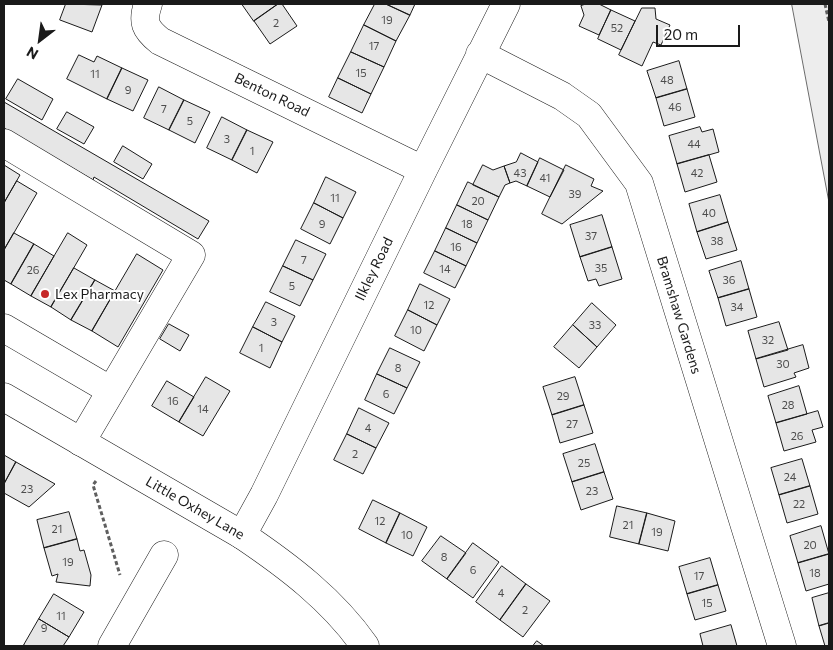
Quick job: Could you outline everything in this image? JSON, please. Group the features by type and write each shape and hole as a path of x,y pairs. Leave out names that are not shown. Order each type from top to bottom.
{"street":[{"name":"Benton Road","path":"148,4 144,17 146,25 149,33 160,41 423,170"},
{"name":"Ilkley Road","path":"242,535 264,495 506,4"},
{"name":"Bramshaw Gardens","path":"480,54 562,96 589,115 638,183 782,646"},
{"path":"4,143 191,255 81,442"},
{"path":"4,328 110,390"},
{"name":"Little Oxhey Lane","path":"4,397 242,535 279,560 314,589 364,646"},
{"path":"112,646 164,555"}],"path":[{"path":"824,4 829,22"},
{"path":"109,458 93,485 125,592 138,600"}],"shaded area":[{"path":"792,4 829,4 829,202"}],"building":[{"path":"66,4 102,5 92,32 60,20"},
{"path":"242,4 278,4 254,21"},
{"path":"278,4 282,4 297,26 270,44 254,21"},
{"path":"375,4 386,4 410,15 396,41 364,25"},
{"path":"386,4 415,4 410,15"},
{"path":"599,4 611,10 599,35 579,26 584,15 581,6"},
{"path":"642,8 655,8 656,19 670,25 661,45 653,42 642,66 619,55"},
{"path":"611,10 635,21 621,50 598,39"},
{"path":"364,25 396,41 384,67 351,52"},
{"path":"351,52 384,67 371,94 338,78"},
{"path":"79,55 94,62 97,56 122,68 107,99 67,79"},
{"path":"679,61 687,89 656,98 647,71"},
{"path":"122,68 148,80 133,111 107,99"},
{"path":"338,78 371,94 362,113 329,97"},
{"path":"18,79 53,99 42,120 6,99"},
{"path":"159,87 184,100 169,130 144,118"},
{"path":"687,89 695,117 664,126 656,98"},
{"path":"184,100 210,112 195,143 169,130"},
{"path":"4,102 209,221 198,239 94,177 93,180 4,128"},
{"path":"67,112 94,127 84,144 57,129"},
{"path":"222,117 247,130 232,160 207,148"},
{"path":"700,127 702,132 713,129 719,152 677,164 669,136"},
{"path":"247,130 273,142 257,173 232,160"},
{"path":"123,146 152,164 143,179 114,162"},
{"path":"521,153 538,162 527,186 516,181 510,183 504,166 516,162"},
{"path":"709,155 717,182 685,192 677,164"},
{"path":"540,158 564,170 550,197 527,186"},
{"path":"4,165 20,175 4,203"},
{"path":"483,165 493,170 504,166 510,183 505,185 499,197 473,185"},
{"path":"566,165 594,179 591,186 603,191 562,224 542,214"},
{"path":"326,177 356,192 343,218 314,203"},
{"path":"17,181 37,193 4,250 4,203"},
{"path":"468,182 499,197 488,220 457,205"},
{"path":"720,195 728,222 697,232 689,204"},
{"path":"314,203 343,218 330,244 301,229"},
{"path":"457,205 488,220 477,243 446,228"},
{"path":"602,215 612,247 580,257 570,225"},
{"path":"728,222 737,250 706,259 697,232"},
{"path":"446,228 477,243 466,266 435,251"},
{"path":"14,233 34,244 11,284 4,280 4,250"},
{"path":"68,233 87,245 51,307 31,296"},
{"path":"296,240 326,254 313,280 283,266"},
{"path":"34,244 54,256 31,296 11,284"},
{"path":"612,247 622,279 599,286 596,279 588,281 580,257"},
{"path":"435,251 466,266 455,288 424,273"},
{"path":"137,254 163,270 118,347 92,331"},
{"path":"741,261 749,289 718,298 709,271"},
{"path":"283,266 313,280 300,306 270,292"},
{"path":"74,268 95,280 71,320 51,307"},
{"path":"95,280 115,291 92,331 71,320"},
{"path":"420,284 450,299 437,325 408,310"},
{"path":"749,289 757,317 726,326 718,298"},
{"path":"266,302 295,316 282,342 253,327"},
{"path":"592,303 616,325 597,347 573,325"},
{"path":"408,310 437,325 424,351 395,336"},
{"path":"779,322 788,350 756,359 748,331"},
{"path":"169,324 189,335 180,351 160,339"},
{"path":"573,325 597,347 579,368 554,347"},
{"path":"253,327 282,342 270,368 240,353"},
{"path":"803,345 809,368 794,373 796,377 764,387 756,359"},
{"path":"390,348 420,362 407,388 377,374"},
{"path":"377,374 407,388 394,414 365,400"},
{"path":"206,377 230,391 203,436 179,422"},
{"path":"575,377 584,405 552,415 543,387"},
{"path":"167,381 194,397 179,422 152,406"},
{"path":"799,386 807,414 776,423 768,396"},
{"path":"584,405 593,433 560,443 552,415"},
{"path":"359,408 389,423 376,448 347,434"},
{"path":"818,411 823,427 812,430 816,442 784,451 776,423"},
{"path":"347,434 376,448 363,474 334,460"},
{"path":"595,444 604,472 572,482 563,454"},
{"path":"4,455 16,462 4,484"},
{"path":"802,459 810,486 779,495 771,468"},
{"path":"16,462 55,484 29,507 4,493 4,484"},
{"path":"604,472 613,499 581,510 572,482"},
{"path":"810,486 818,514 787,523 779,495"},
{"path":"373,500 400,513 386,543 359,529"},
{"path":"617,506 647,513 639,544 610,537"},
{"path":"69,512 77,539 44,548 37,520"},
{"path":"400,513 427,527 413,556 386,543"},
{"path":"647,513 675,521 668,551 639,544"},
{"path":"821,526 829,554 798,563 790,536"},
{"path":"441,536 466,553 447,579 422,561"},
{"path":"77,539 80,551 84,550 91,575 90,586 56,582 58,574 52,576 44,548"},
{"path":"473,543 499,562 473,598 447,579"},
{"path":"829,554 829,584 806,591 798,563"},
{"path":"710,558 718,585 687,594 679,567"},
{"path":"502,566 526,584 500,620 476,602"},
{"path":"526,584 550,601 523,637 500,620"},
{"path":"718,585 726,611 695,620 687,594"},
{"path":"829,593 829,623 819,626 812,598"},
{"path":"54,594 84,612 69,637 39,619"},
{"path":"39,619 69,637 63,646 24,645"},
{"path":"829,623 829,646 825,646 819,626"},
{"path":"731,625 737,646 703,646 700,634"},
{"path":"537,641 544,646 533,646"}],"place":[{"name":"Lex Pharmacy","path":"45,294"}]}
